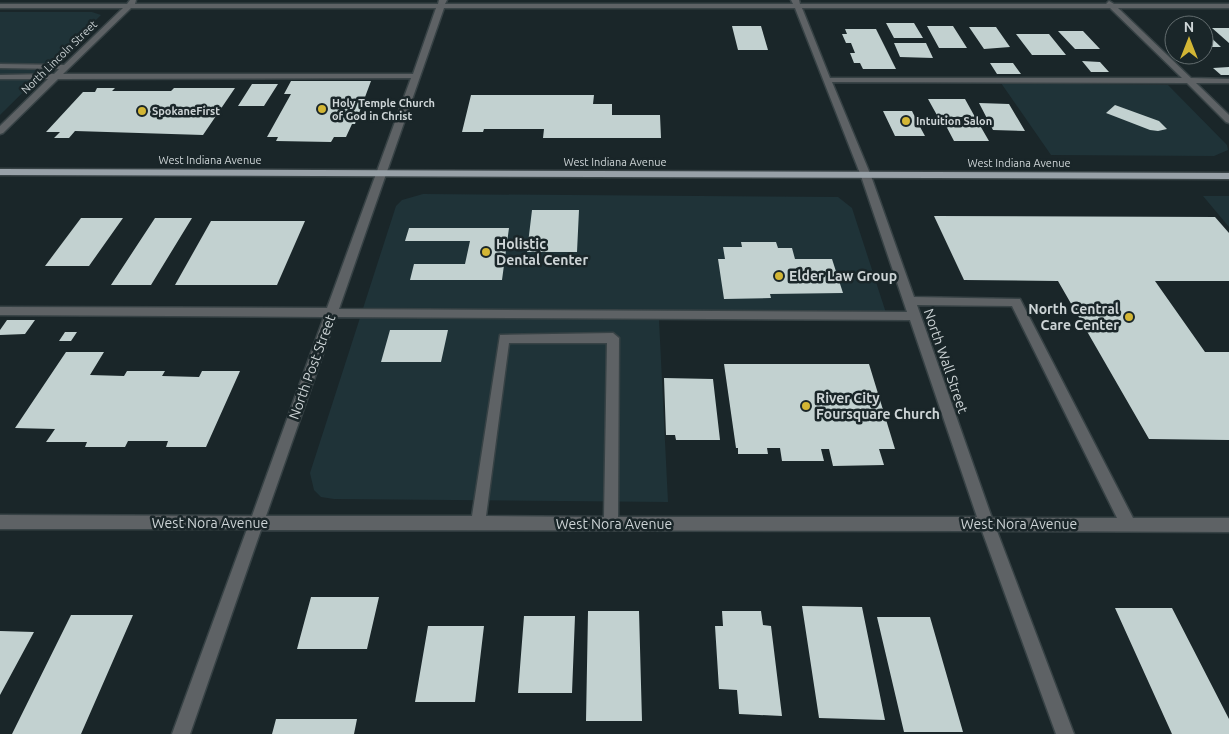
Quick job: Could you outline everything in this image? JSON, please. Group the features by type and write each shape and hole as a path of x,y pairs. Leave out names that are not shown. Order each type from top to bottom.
{"main road":[{"name":"West Indiana Avenue","path":"0,172 1229,176"}],"street":[{"path":"0,6 132,3 1108,3 1229,6"},
{"name":"North Lincoln Street","path":"0,131 132,3"},
{"name":"North Post Street","path":"181,734 442,3"},
{"name":"North Wall Street","path":"796,3 866,176 987,524 1065,734"},
{"path":"1108,3 1229,120"},
{"path":"0,66 64,67"},
{"path":"0,77 415,76"},
{"path":"827,80 1229,81"},
{"path":"909,301 1016,302 1128,524"},
{"path":"0,311 915,316"},
{"path":"478,524 504,338 612,338 611,524"},
{"name":"West Nora Avenue","path":"0,522 1229,525"}],"shaded area":[{"path":"0,12 92,12 101,15 0,115"},
{"path":"1001,83 1168,85 1227,145 1228,150 1214,156 1051,155"},
{"path":"423,194 838,197 852,208 888,319 659,320 668,502 334,499 321,497 314,490 310,473 396,206 402,200"},
{"path":"1203,196 1229,196 1229,227"}],"building":[{"path":"886,23 914,23 923,38 894,38"},
{"path":"732,26 761,26 768,50 738,50"},
{"path":"927,26 953,26 967,48 939,48"},
{"path":"969,27 996,27 1010,47 984,49"},
{"path":"1214,28 1229,28 1229,43 1214,30"},
{"path":"845,29 876,29 896,69 863,69 860,63 854,63 850,53 855,53 851,43 846,43 842,34 847,34"},
{"path":"1058,31 1083,31 1100,49 1075,49"},
{"path":"1016,34 1049,34 1066,55 1032,55"},
{"path":"1214,40 1221,47 1214,47"},
{"path":"894,43 926,43 933,58 900,57"},
{"path":"1082,61 1100,62 1109,72 1091,72"},
{"path":"990,63 1013,63 1021,74 997,74"},
{"path":"1229,67 1229,75 1221,75 1213,68"},
{"name":"Holy Temple Church of God in Christ","path":"291,81 371,81 355,124 352,124 346,137 334,137 331,142 276,141 278,137 267,137 291,94 284,94"},
{"path":"252,84 278,84 264,106 238,106"},
{"name":"SpokaneFirst","path":"97,88 115,88 112,91 171,91 174,88 235,88 203,135 75,131 69,138 54,138 60,132 46,132 83,92 95,92"},
{"path":"471,95 594,95 593,104 612,104 612,115 660,115 661,138 543,138 544,129 484,129 483,132 462,132"},
{"path":"928,99 965,99 975,117 938,117"},
{"path":"979,103 1009,104 1025,131 993,130"},
{"path":"1115,105 1159,121 1167,129 1150,130 1106,113"},
{"name":"Intuition Salon","path":"883,111 912,111 915,117 922,117 926,125 919,125 925,136 895,136"},
{"path":"944,122 978,122 989,141 954,141"},
{"path":"532,210 579,210 577,252 527,252"},
{"name":"North Central Care Center","path":"934,216 1215,217 1229,233 1229,281 1155,281 1205,352 1229,352 1229,440 1149,439 1058,281 964,280"},
{"path":"81,218 123,218 89,266 45,266"},
{"path":"155,218 192,218 151,285 111,285"},
{"path":"211,221 305,221 277,285 175,285"},
{"name":"Holistic Dental Center","path":"409,228 509,228 502,280 410,280 414,264 465,264 470,241 405,241"},
{"name":"Elder Law Group","path":"741,242 776,242 778,248 792,248 795,259 832,259 843,293 770,294 771,298 724,299 718,259 725,259 723,247 742,247"},
{"path":"7,320 35,320 25,334 0,335 0,330"},
{"path":"390,330 448,330 441,362 381,362"},
{"path":"65,332 77,332 71,341 59,341"},
{"path":"66,352 104,352 90,375 124,376 127,371 165,371 162,376 199,377 202,371 240,371 206,447 166,447 168,441 128,441 125,447 85,447 87,442 46,442 55,429 15,428"},
{"name":"River City Foursquare Church","path":"724,364 869,364 895,449 879,449 884,465 833,466 829,449 821,449 824,461 782,461 780,448 767,448 768,454 738,454"},
{"path":"664,378 713,379 720,440 676,440 675,435 666,435"},
{"path":"311,597 379,597 367,649 297,649"},
{"path":"802,606 862,607 885,720 819,718"},
{"path":"1115,608 1172,608 1229,719 1229,734 1172,734"},
{"path":"588,611 639,611 642,721 586,721"},
{"path":"722,611 761,611 763,625 771,626 782,716 739,714 737,690 719,689 715,626 723,626"},
{"path":"71,615 133,615 81,734 12,734"},
{"path":"524,616 575,616 572,693 518,693"},
{"path":"877,617 930,617 963,732 904,732"},
{"path":"428,626 484,626 475,702 415,702"},
{"path":"0,631 34,632 0,695"},
{"path":"276,719 357,719 354,734 272,734"}],"place":[{"name":"Holy Temple Church of God in Christ","path":"322,109"},
{"name":"SpokaneFirst","path":"142,111"},
{"name":"Intuition Salon","path":"906,121"},
{"name":"Holistic Dental Center","path":"486,252"},
{"name":"Elder Law Group","path":"779,276"},
{"name":"North Central Care Center","path":"1129,317"},
{"name":"River City Foursquare Church","path":"806,406"}]}
